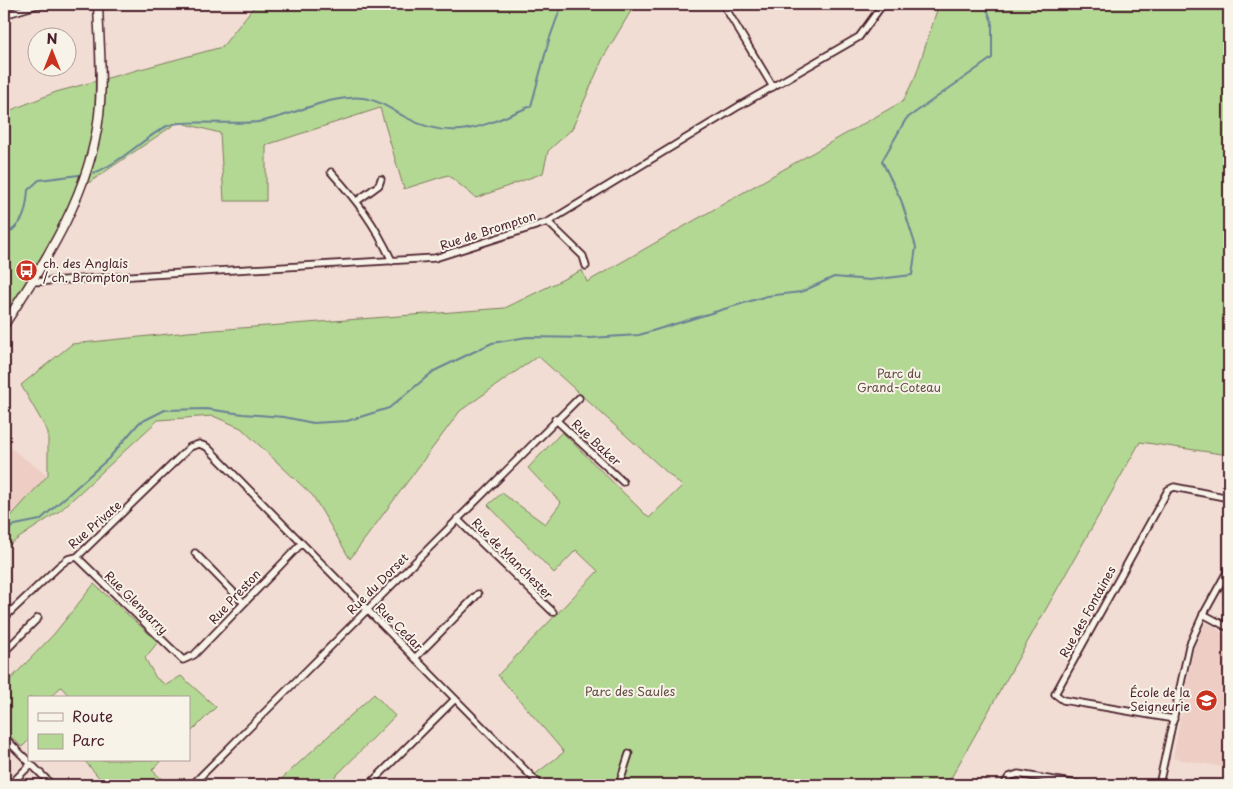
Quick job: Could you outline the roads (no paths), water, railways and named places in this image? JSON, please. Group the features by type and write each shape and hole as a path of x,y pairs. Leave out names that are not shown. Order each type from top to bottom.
{"street":[{"path":"4,15 40,4"},
{"path":"4,325 32,282 67,221 94,147 100,96 98,4"},
{"path":"723,4 773,86"},
{"name":"Rue de Brompton","path":"32,282 392,261 448,255 548,222 773,86 860,37 883,4"},
{"path":"331,172 357,200 377,228 392,261"},
{"path":"357,200 379,185 380,179"},
{"path":"548,222 583,256 586,266"},
{"name":"Rue du Dorset","path":"192,785 555,419 579,398"},
{"name":"Rue Baker","path":"555,419 623,482"},
{"name":"Rue Cedar","path":"199,444 207,447 538,783"},
{"name":"Rue Private","path":"4,618 59,566 68,559 76,557 190,447 199,444"},
{"name":"Rue des Fontaines","path":"1174,719 1063,700 1055,694 1168,490 1174,487 1229,498"},
{"name":"Rue de Manchester","path":"457,519 553,612"},
{"name":"Rue Preston","path":"183,660 194,655 243,602 301,544"},
{"path":"195,552 243,602"},
{"name":"Rue Glengarry","path":"76,557 183,660"},
{"path":"1159,785 1189,646 1229,568"},
{"path":"415,658 478,594"},
{"path":"1204,614 1229,628"},
{"path":"4,652 38,618"},
{"path":"369,785 455,699"},
{"path":"4,737 28,761"},
{"path":"619,785 628,754"},
{"path":"10,785 31,764 52,785"},
{"path":"1004,785 1009,777 1018,774 1083,785"},
{"path":"531,785 538,783"}],"waterway":[{"path":"94,173 114,163 167,126 196,122 258,122 337,99 365,98 372,100 423,125 439,129 469,129 499,120 531,106 549,40 562,4"},
{"path":"4,532 15,525 40,520 108,459 139,423 165,410 206,409 284,417 313,423 347,421 389,408 434,371 492,343 527,337 590,338 639,335 767,296 801,292 834,277 870,280 912,275 916,247 901,200 882,161 906,119 992,58 992,22 985,4"},
{"path":"4,237 20,222 25,212 28,190 39,180 79,175"}],"place":[{"name":"ch. des Anglais / ch. Brompton","path":"27,271"},
{"name":"École de la Seigneurie","path":"1206,700"}],"park label":[{"name":"Parc du Grand-Coteau","path":"899,381"},
{"name":"Parc des Saules","path":"630,692"}]}
